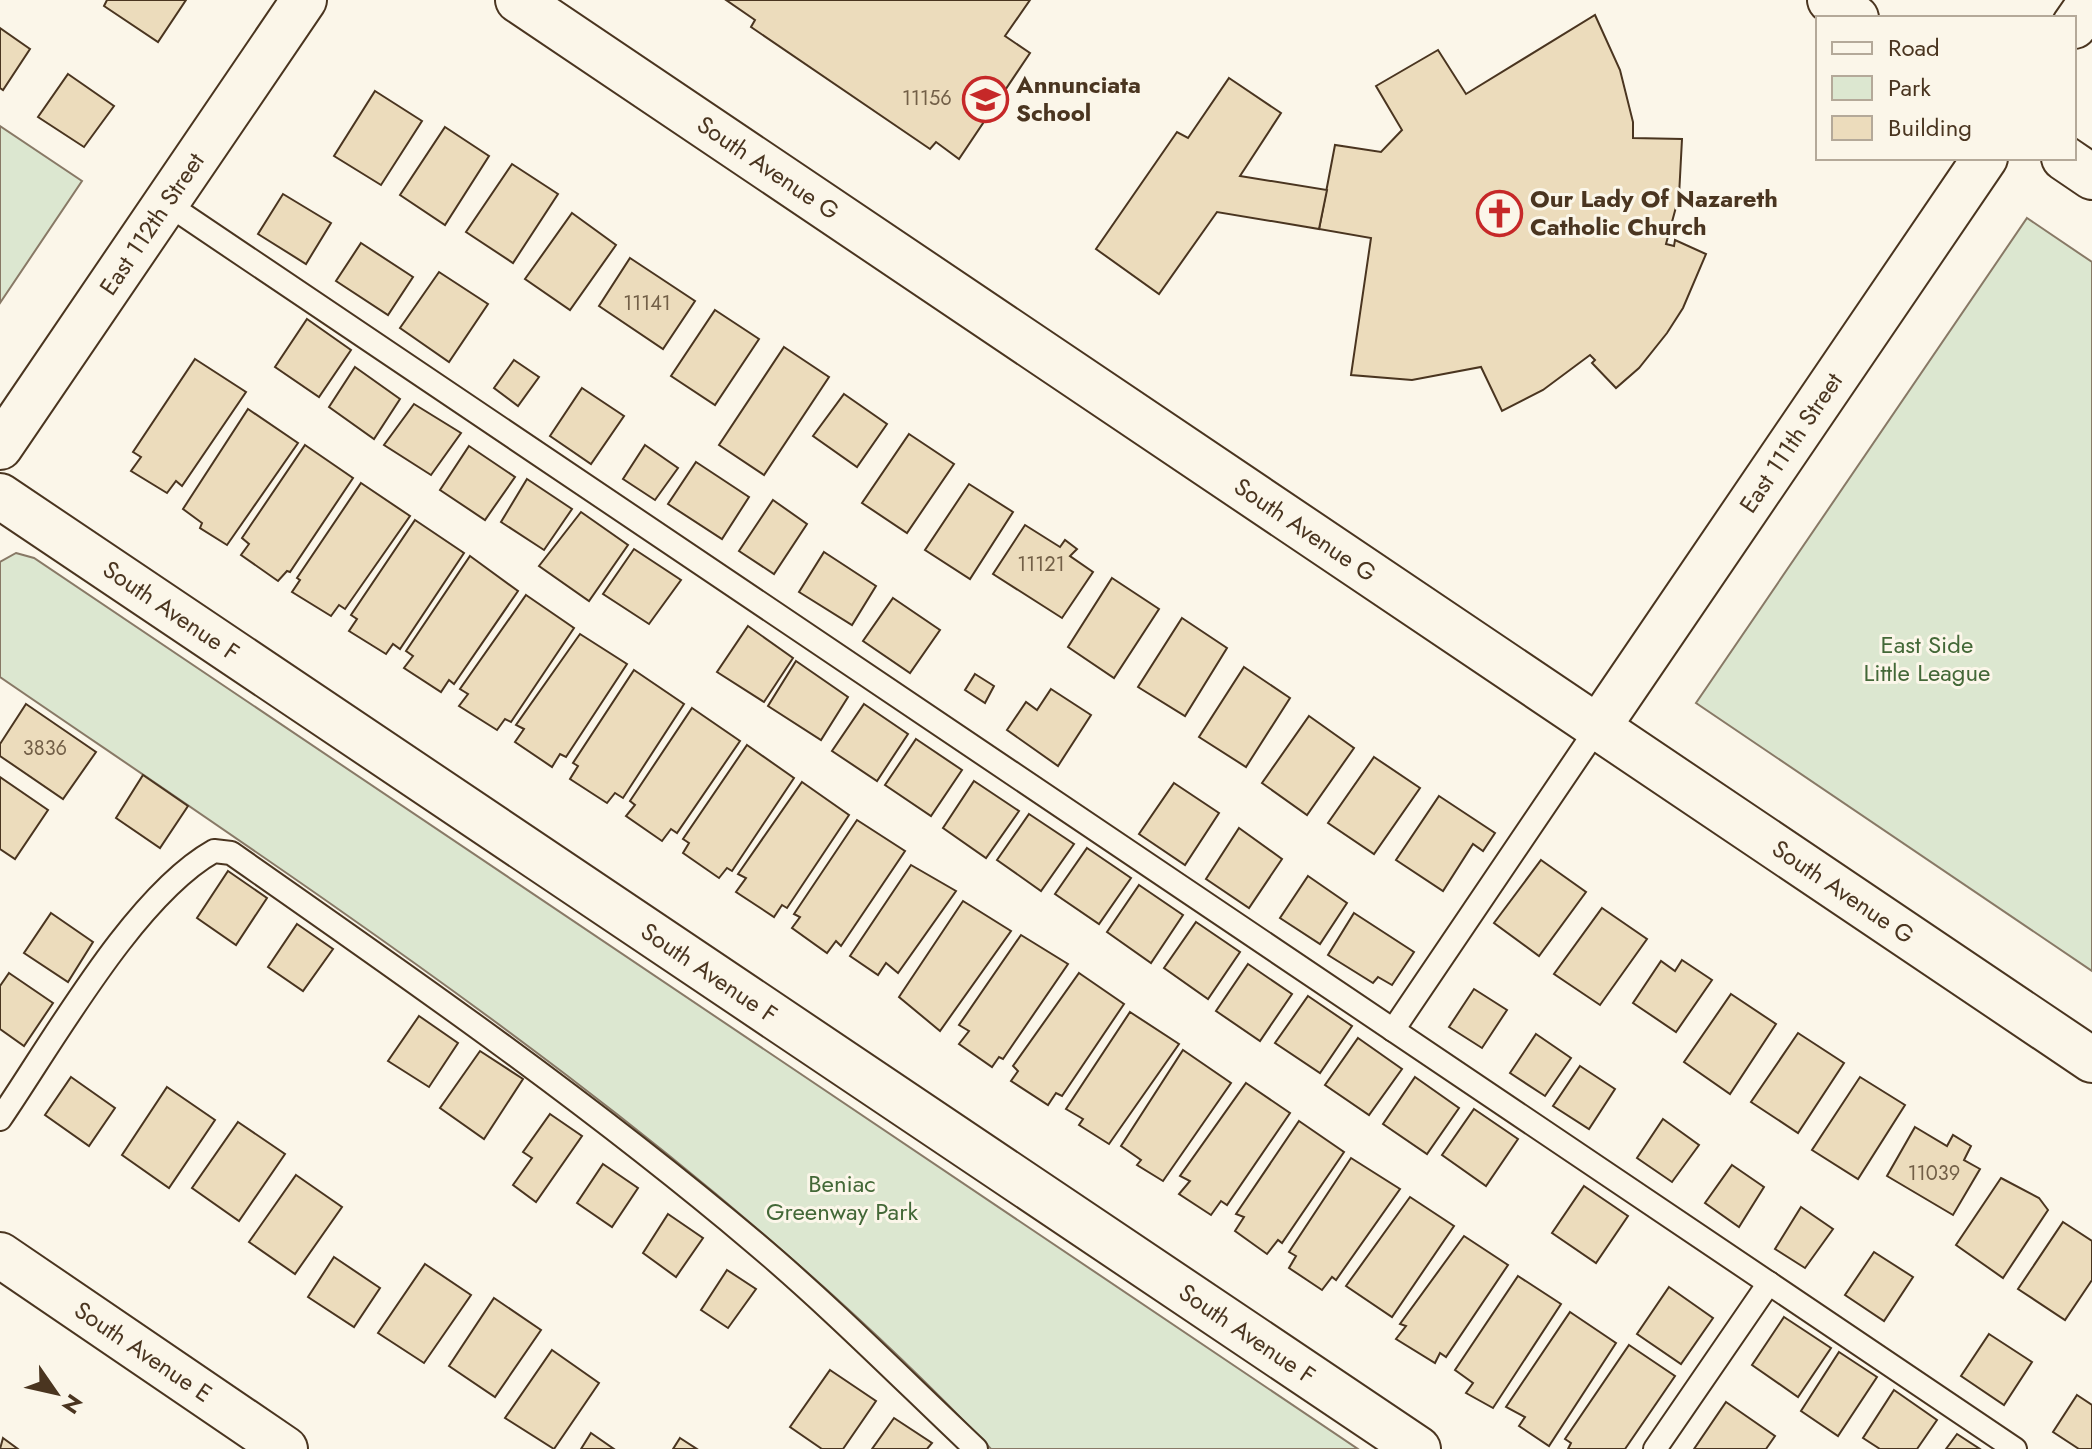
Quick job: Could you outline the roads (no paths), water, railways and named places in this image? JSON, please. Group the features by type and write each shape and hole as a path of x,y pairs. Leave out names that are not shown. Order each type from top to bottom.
{"street":[{"name":"East 112th Street","path":"0,447 304,0"},
{"name":"South Avenue G","path":"518,0 2092,1060"},
{"path":"1830,0 1853,16"},
{"path":"2076,23 2092,0"},
{"name":"East 111th Street","path":"1598,727 1984,160"},
{"path":"2067,160 2092,177"},
{"name":"South Avenue F","path":"0,496 1418,1449"},
{"name":"South Avenue E","path":"0,1255 285,1449"}],"lane":[{"path":"166,203 2015,1449"},
{"path":"1393,1030 1598,727"},
{"path":"0,1119 113,953 172,881 214,851 231,853 508,1046 662,1166 757,1245 976,1449"},
{"path":"1655,1449 1769,1283"}],"place":[{"name":"Annunciata School","path":"985,99"},
{"name":"Our Lady Of Nazareth Catholic Church","path":"1499,213"}],"park label":[{"name":"East Side Little League","path":"1927,659"},
{"name":"Beniac Greenway Park","path":"842,1198"}]}
